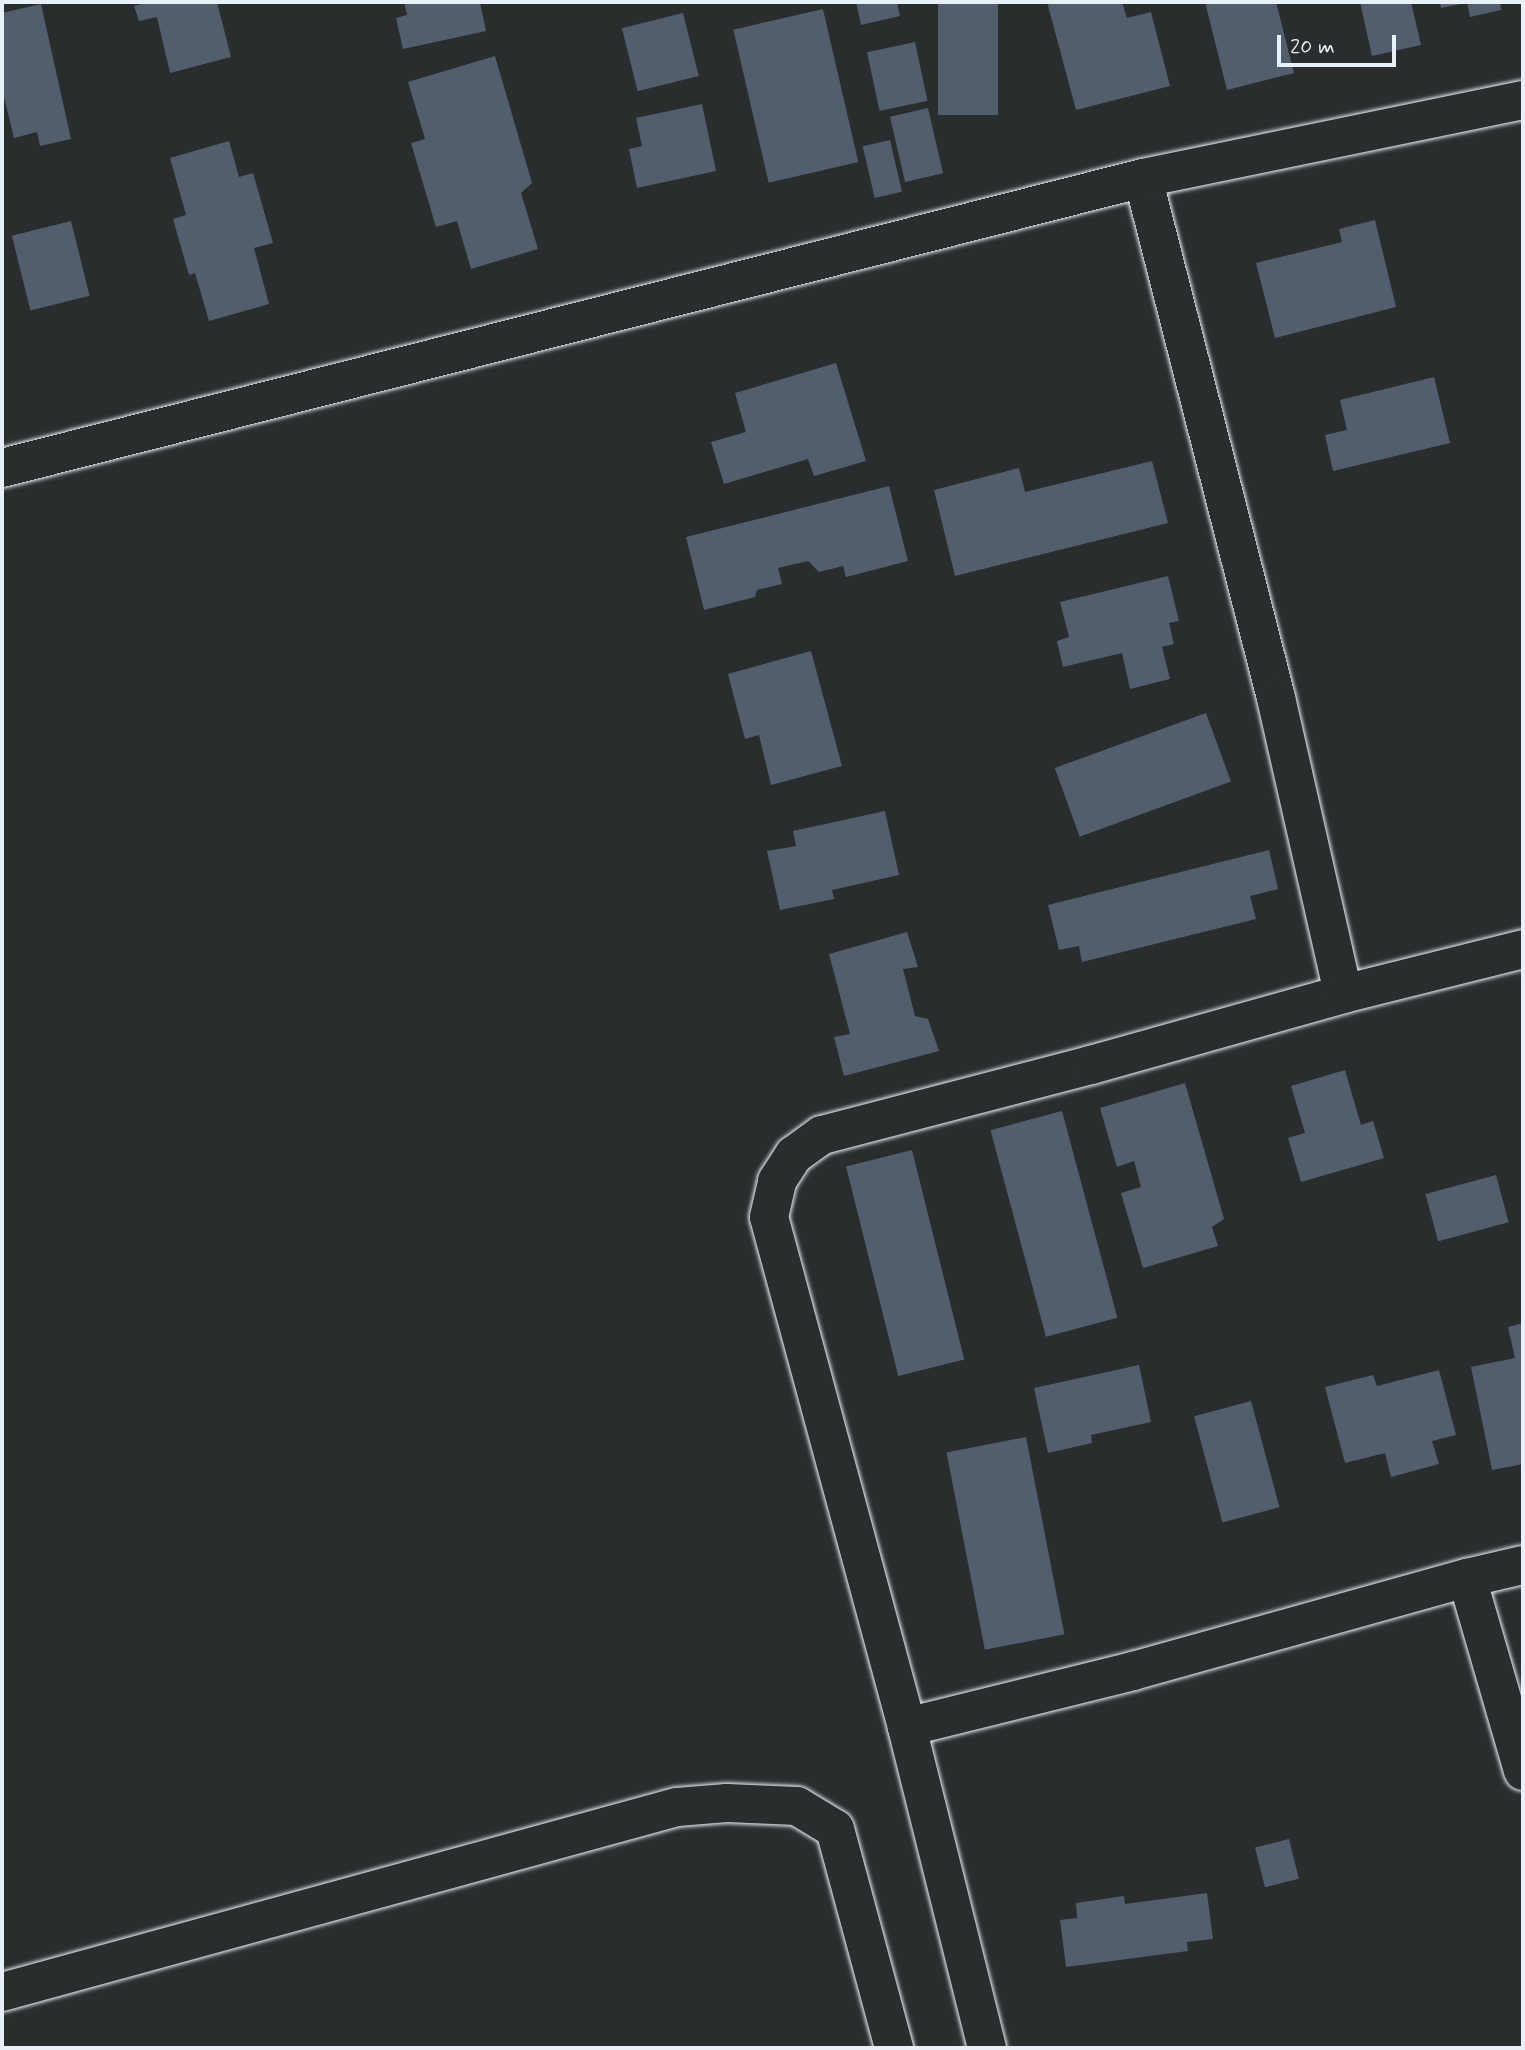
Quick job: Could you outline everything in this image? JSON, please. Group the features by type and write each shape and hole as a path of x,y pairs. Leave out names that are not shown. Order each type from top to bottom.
{"street":[{"path":"2,467 1143,178 1523,100"},
{"path":"1143,178 1276,698 1343,994"},
{"path":"987,2048 907,1727 769,1217 777,1181 794,1155 822,1135 1091,1065 1343,994 1523,949"},
{"path":"907,1727 1133,1671 1467,1578 1523,1565"},
{"path":"1467,1578 1523,1770"},
{"path":"2,1992 677,1807 727,1803 797,1806 835,1829 894,2048"}],"building":[{"path":"149,2 217,2 231,57 170,73 157,17 139,21 134,6"},
{"path":"404,2 480,2 486,31 403,49 396,18 407,15"},
{"path":"856,2 897,2 900,16 861,25"},
{"path":"938,2 998,2 998,115 938,115"},
{"path":"1047,2 1122,2 1127,18 1151,12 1170,86 1076,110"},
{"path":"1205,2 1276,2 1294,73 1227,90"},
{"path":"1360,2 1411,2 1421,45 1372,56"},
{"path":"1440,2 1465,2 1465,3 1441,8"},
{"path":"1467,2 1500,2 1501,10 1470,17"},
{"path":"41,4 71,139 40,146 37,132 14,138 2,89 2,13"},
{"path":"823,9 858,162 769,183 733,30"},
{"path":"683,13 699,76 638,91 622,28"},
{"path":"915,42 927,101 880,111 867,52"},
{"path":"495,56 532,183 521,193 538,249 471,269 457,221 436,227 411,143 425,139 408,82"},
{"path":"702,104 716,171 637,188 629,149 642,146 636,118"},
{"path":"928,108 943,173 905,182 890,117"},
{"path":"890,140 902,192 875,198 863,146"},
{"path":"229,141 239,177 253,173 273,243 254,248 269,304 209,321 195,273 189,275 173,219 186,215 170,158"},
{"path":"1375,220 1396,307 1275,338 1256,263 1342,242 1339,229"},
{"path":"71,221 90,296 30,310 12,236"},
{"path":"836,363 866,461 814,476 808,459 724,484 711,442 746,432 735,393"},
{"path":"1434,377 1450,443 1333,471 1325,435 1347,430 1340,400"},
{"path":"1152,461 1168,523 955,576 934,490 1019,468 1025,492"},
{"path":"889,486 908,561 846,577 843,566 819,572 808,561 778,568 782,584 757,590 755,597 704,610 686,537"},
{"path":"1168,576 1179,621 1169,623 1174,644 1162,647 1170,679 1130,689 1122,653 1063,667 1057,641 1069,637 1060,602"},
{"path":"811,651 842,766 771,785 759,735 745,739 728,674"},
{"path":"1206,713 1231,782 1080,837 1055,768"},
{"path":"885,811 899,875 832,890 834,899 780,910 767,851 796,846 793,831"},
{"path":"1269,850 1278,889 1250,896 1256,919 1082,962 1079,946 1059,950 1048,905"},
{"path":"907,932 918,967 903,969 915,1016 928,1019 939,1051 844,1076 834,1037 850,1034 829,954"},
{"path":"1345,1070 1361,1125 1373,1121 1384,1158 1301,1182 1288,1138 1305,1133 1291,1086"},
{"path":"1185,1083 1224,1219 1212,1227 1218,1246 1143,1268 1121,1193 1141,1187 1134,1161 1117,1167 1100,1108"},
{"path":"1062,1111 1117,1318 1046,1337 991,1130"},
{"path":"912,1150 964,1360 898,1376 846,1166"},
{"path":"1496,1175 1509,1222 1438,1241 1425,1194"},
{"path":"1523,1323 1523,1464 1492,1470 1471,1367 1515,1358 1508,1327"},
{"path":"1139,1365 1151,1422 1091,1435 1092,1443 1048,1453 1034,1388"},
{"path":"1439,1370 1456,1435 1432,1441 1439,1464 1391,1477 1385,1453 1345,1463 1325,1387 1373,1375 1377,1386"},
{"path":"1251,1401 1279,1507 1222,1523 1194,1416"},
{"path":"1026,1437 1064,1634 985,1650 946,1452"},
{"path":"1289,1839 1299,1879 1265,1887 1255,1847"},
{"path":"1207,1893 1213,1939 1187,1942 1188,1951 1066,1967 1060,1920 1077,1918 1076,1903 1124,1896 1125,1904"}]}
